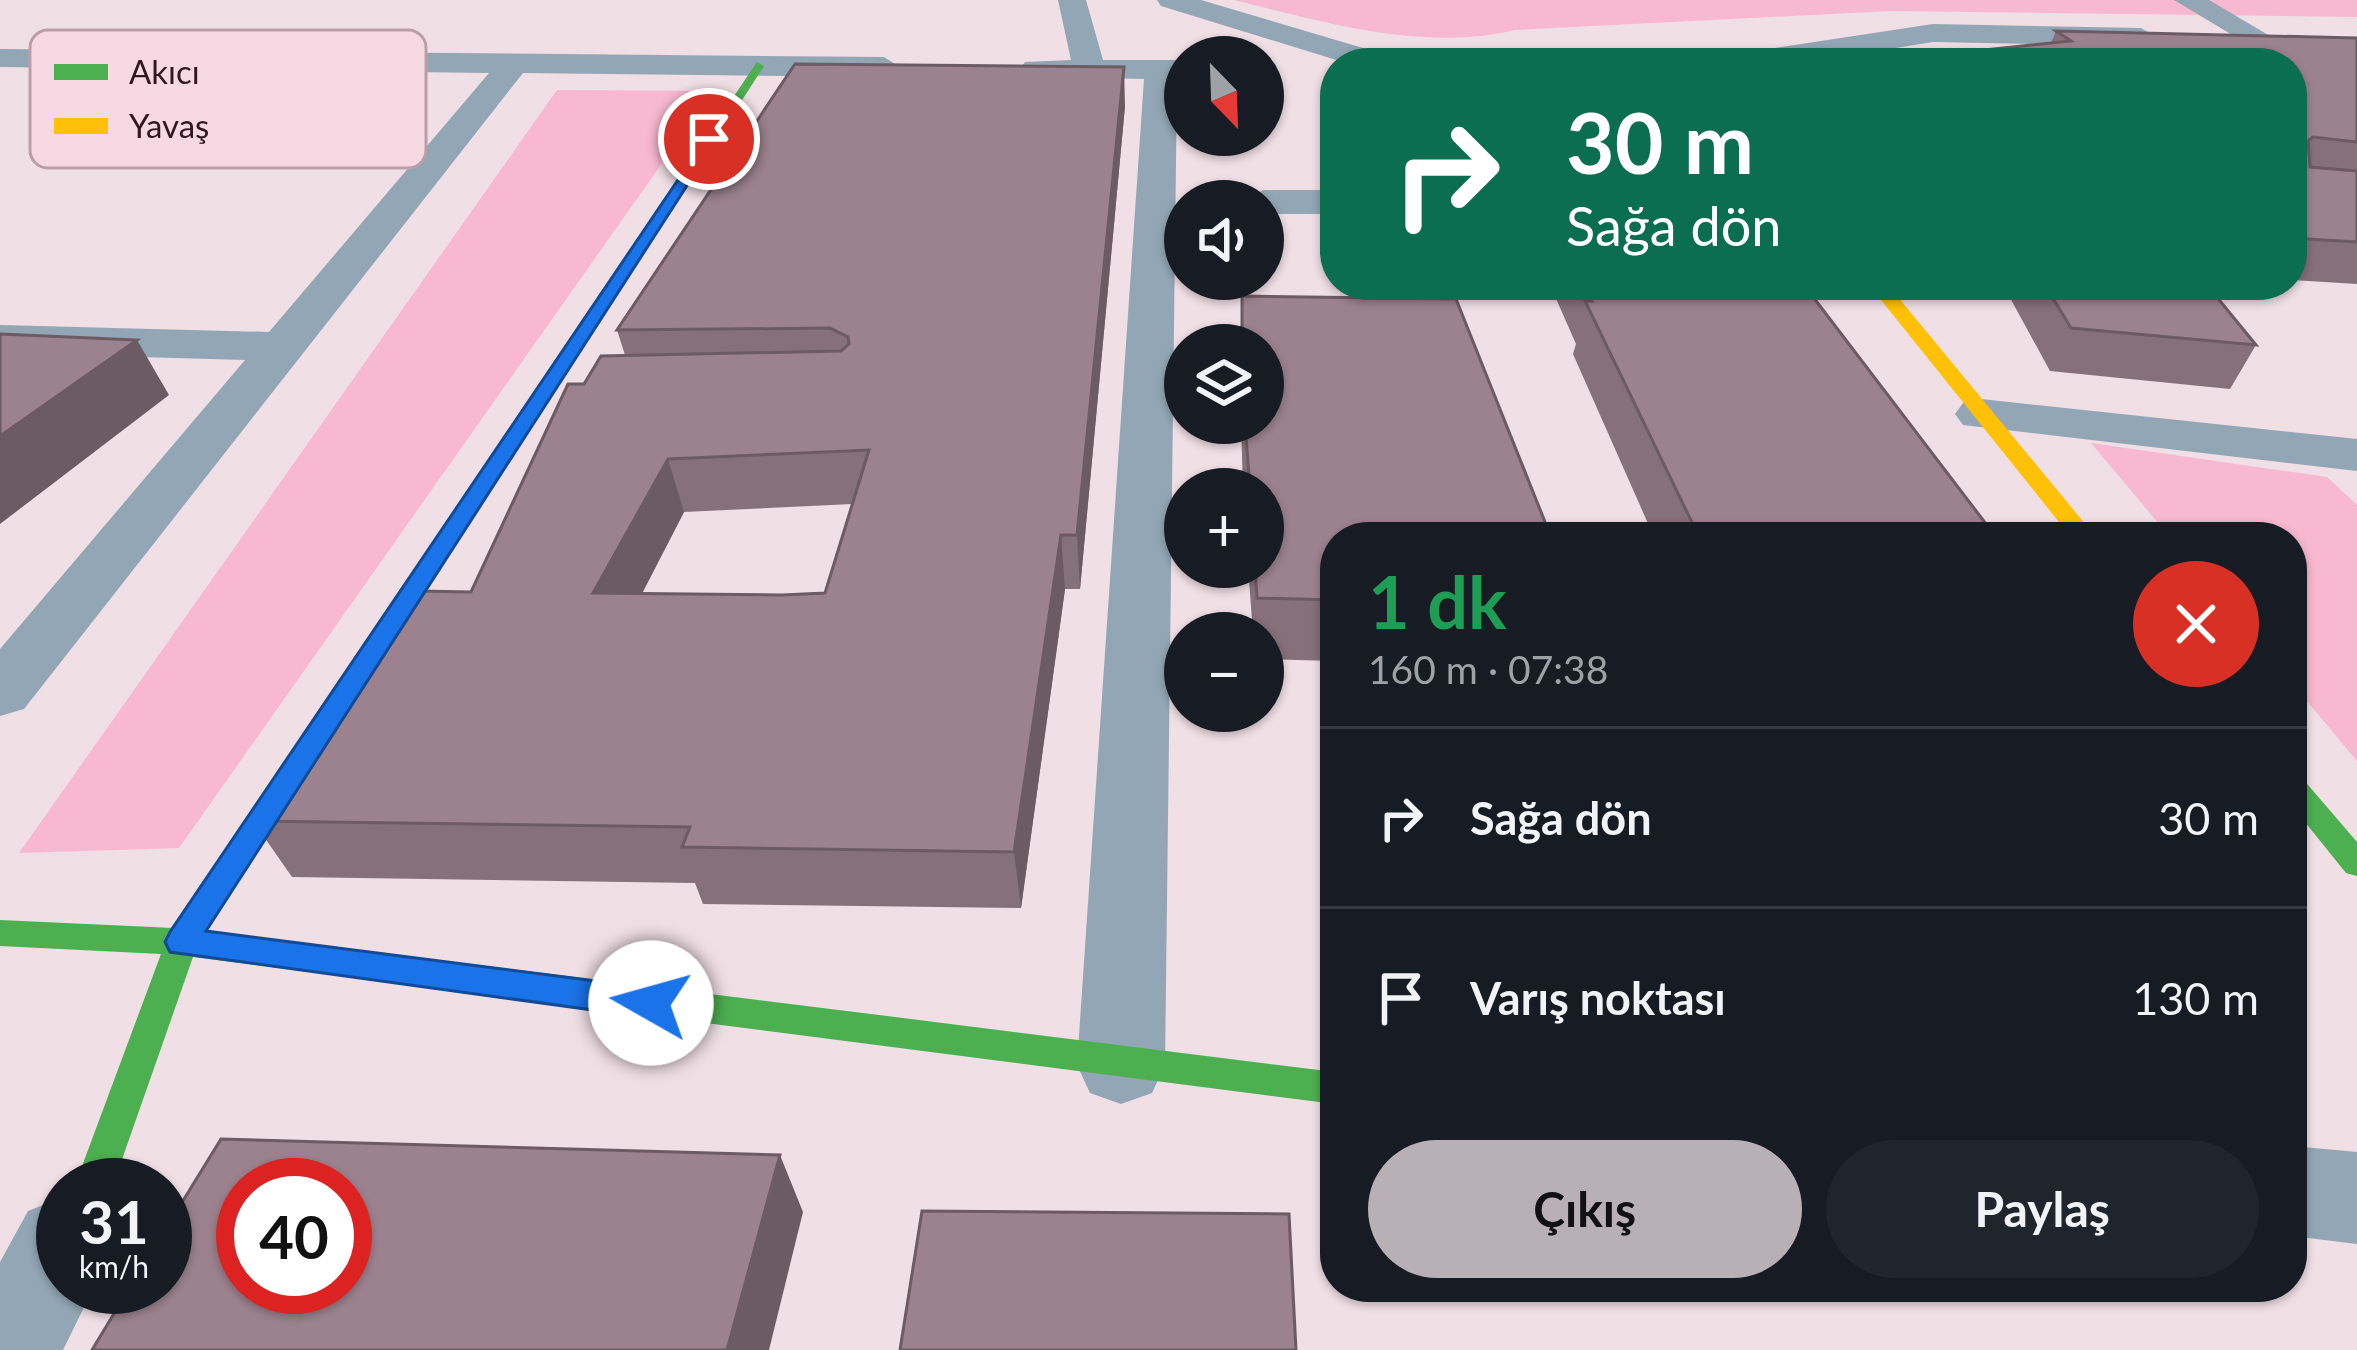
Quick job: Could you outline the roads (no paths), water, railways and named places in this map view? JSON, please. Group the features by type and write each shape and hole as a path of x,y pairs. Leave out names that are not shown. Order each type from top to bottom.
{"street":[{"path":"1072,0 1089,69"},
{"path":"1171,0 1329,48"},
{"path":"2188,0 2260,39"},
{"path":"1848,48 1934,34 2299,40"},
{"path":"426,62 923,68"},
{"path":"0,693 514,63"},
{"path":"104,1158 182,942 757,66"},
{"path":"994,68 1164,70"},
{"path":"1299,71 1320,72"},
{"path":"0,92 30,74"},
{"path":"1284,202 1320,202"},
{"path":"1121,1065 1164,300"},
{"path":"1890,300 2072,522"},
{"path":"0,338 282,347"},
{"path":"1982,414 2353,458"},
{"path":"2307,804 2357,864"},
{"path":"0,933 182,942 1121,1065 1320,1086"},
{"path":"2307,1193 2357,1198"},
{"path":"8,1350 36,1297"}]}
